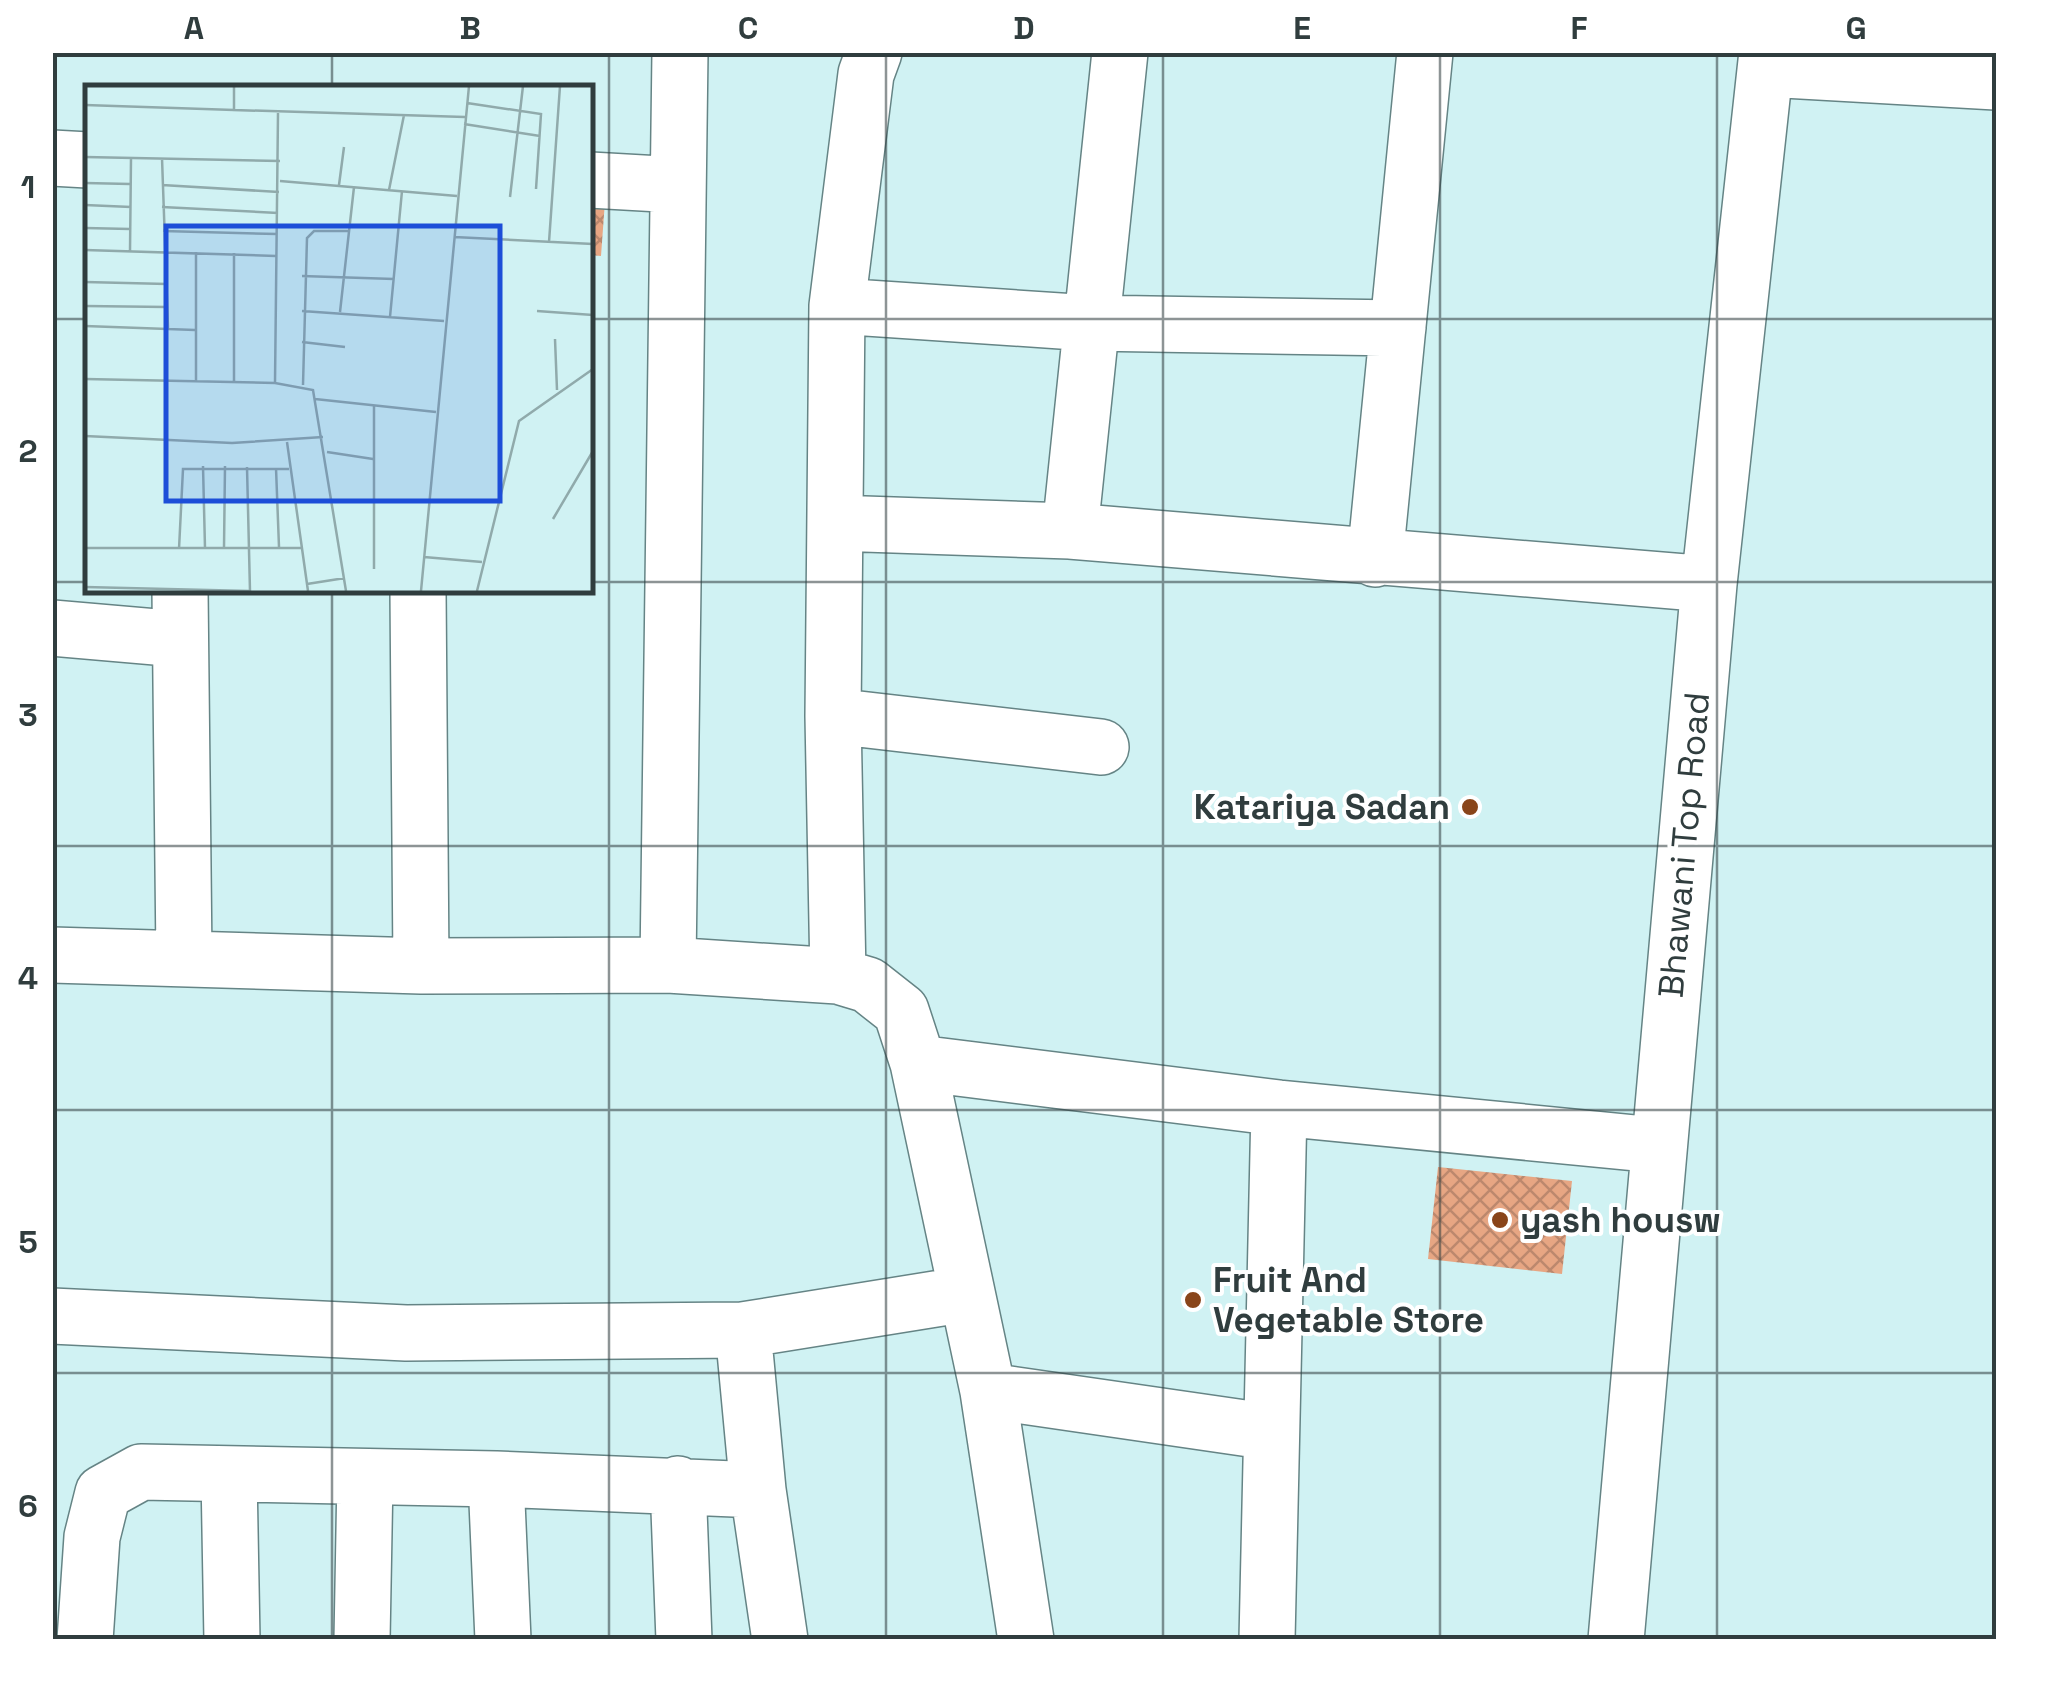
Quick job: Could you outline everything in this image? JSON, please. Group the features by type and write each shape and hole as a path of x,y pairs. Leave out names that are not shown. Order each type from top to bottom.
{"street":[{"path":"668,964 680,52"},
{"path":"838,976 833,716 837,306 866,74 874,52"},
{"path":"1070,531 1120,52"},
{"path":"1375,559 1425,52"},
{"path":"1766,61 1996,82"},
{"name":"Bhawani Top Road","path":"1616,1640 1656,1145 1709,584 1766,61"},
{"path":"52,158 85,160"},
{"path":"592,180 678,186"},
{"path":"837,306 1090,323 1398,328"},
{"path":"834,523 1070,531 1709,584"},
{"path":"418,592 420,966"},
{"path":"52,628 180,614 184,959"},
{"path":"833,716 1101,747"},
{"path":"52,955 420,966 668,964 838,976 868,985 901,1011 918,1063 988,1391 1026,1640"},
{"path":"918,1063 1279,1108 1656,1145"},
{"path":"1267,1640 1279,1108"},
{"path":"52,1316 406,1333 743,1330 966,1294"},
{"path":"743,1330 758,1490 780,1640"},
{"path":"988,1391 1271,1432"},
{"path":"86,1640 92,1537 102,1493 141,1472 678,1484 758,1490"},
{"path":"229,1475 232,1640"},
{"path":"362,1640 365,1476"},
{"path":"496,1479 503,1640"},
{"path":"678,1484 684,1640"}],"building":[{"path":"592,200 605,201 601,256 592,255"},
{"name":"yash housw","path":"1438,1167 1572,1181 1562,1274 1428,1259"}],"place":[{"name":"Katariya Sadan","path":"1470,807"},
{"name":"yash housw","path":"1500,1220"},
{"name":"Fruit And Vegetable Store","path":"1193,1300"}]}
